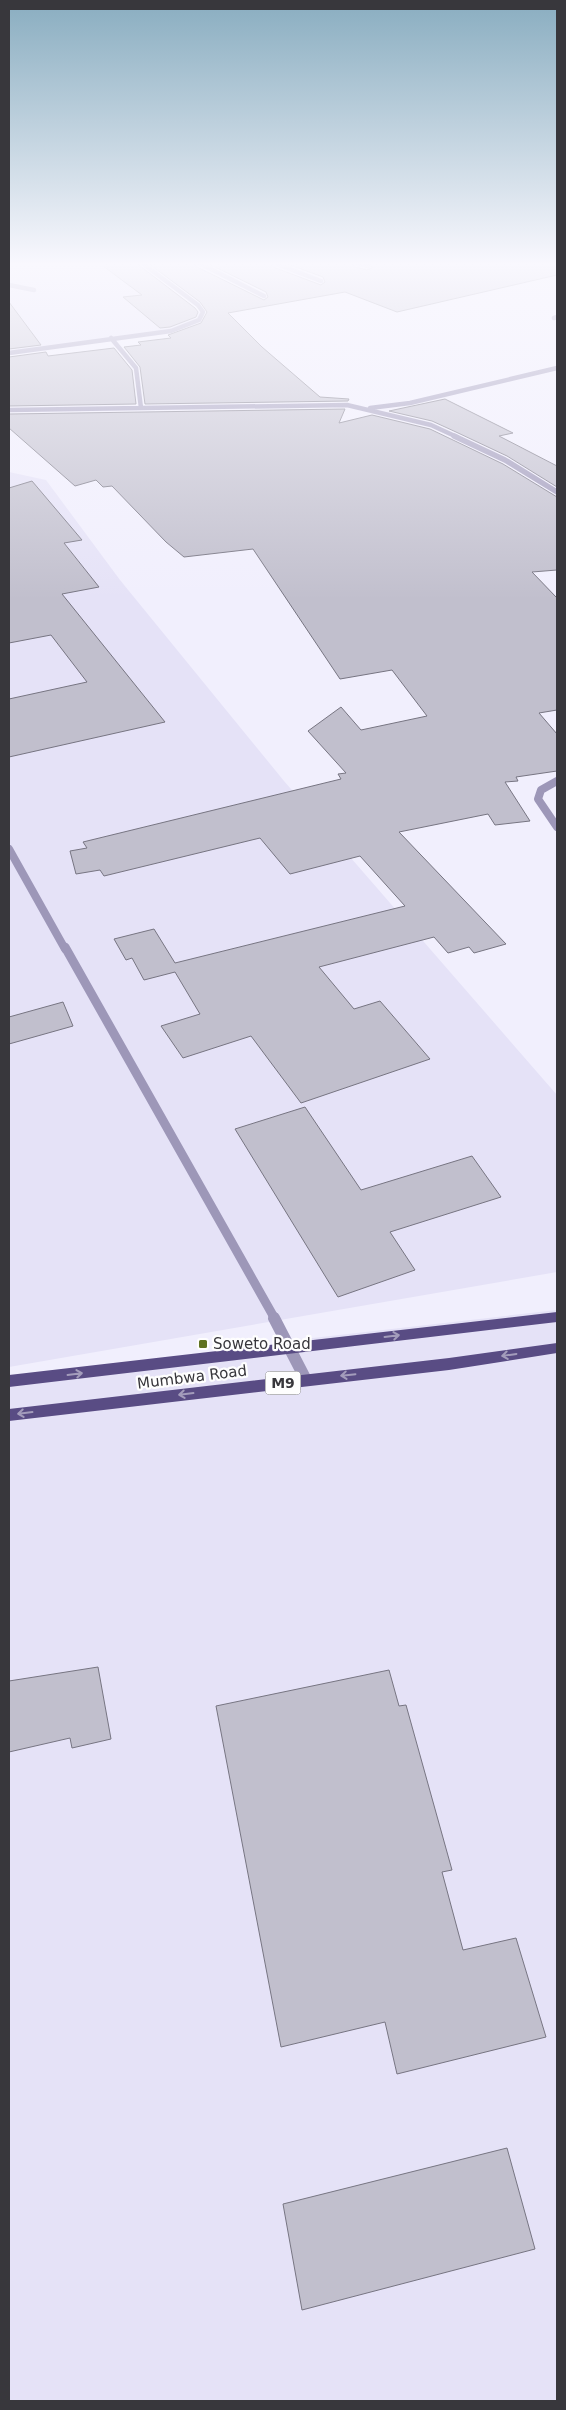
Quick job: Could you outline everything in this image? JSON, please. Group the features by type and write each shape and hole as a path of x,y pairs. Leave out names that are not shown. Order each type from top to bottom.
{"main road":[{"name":"Mumbwa Road","path":"9,1381 557,1317"},
{"name":"Mumbwa Road","path":"9,1414 449,1364 557,1348"}],"street":[{"path":"137,375 141,408"},
{"path":"366,409 410,402 525,375"},
{"path":"9,410 332,404 366,409 432,425 504,460 557,492"},
{"path":"557,780 541,790 538,799 557,827"},
{"path":"9,849 292,1348 306,1380"}],"shaded area":[{"path":"9,472 46,480 120,580 284,781 557,1095 557,1272 9,1367"},
{"path":"557,1310 557,2401 9,2401 9,1386 304,1339"}],"building":[{"path":"9,375 133,375 136,404 9,406"},
{"path":"141,375 295,375 320,397 349,399 348,401 145,404"},
{"path":"445,399 513,433 499,436 557,466 557,487 507,456 432,421 389,411"},
{"path":"345,409 339,423 372,415 430,429 503,464 557,497 557,570 532,572 557,598 557,710 539,713 557,734 557,771 516,777 518,781 505,782 530,821 495,825 488,814 399,832 506,944 474,953 469,947 448,953 434,937 319,967 354,1009 380,1001 430,1059 301,1103 251,1036 183,1058 161,1026 200,1014 175,972 144,980 132,958 126,960 114,939 154,929 175,963 405,906 360,856 290,874 260,838 104,876 100,870 76,874 70,851 87,848 83,842 341,779 338,774 346,773 308,731 341,707 361,730 427,716 392,670 340,679 253,549 184,557 166,542 112,486 103,487 96,480 75,486 9,428 9,414"},
{"path":"32,481 82,540 64,543 99,587 62,594 165,722 9,757 9,699 87,682 51,635 9,643 9,488"},
{"path":"63,1002 73,1026 9,1044 9,1017"},
{"path":"305,1107 361,1190 472,1156 501,1197 390,1232 415,1270 338,1297 235,1129"},
{"path":"98,1667 111,1739 72,1748 70,1738 9,1752 9,1681"},
{"path":"389,1670 399,1706 406,1705 452,1870 442,1872 463,1950 516,1938 546,2037 397,2074 385,2022 281,2047 216,1706"},
{"path":"507,2148 535,2249 302,2310 283,2204"}],"place":[{"name":"Soweto Road","path":"203,1344"}]}
